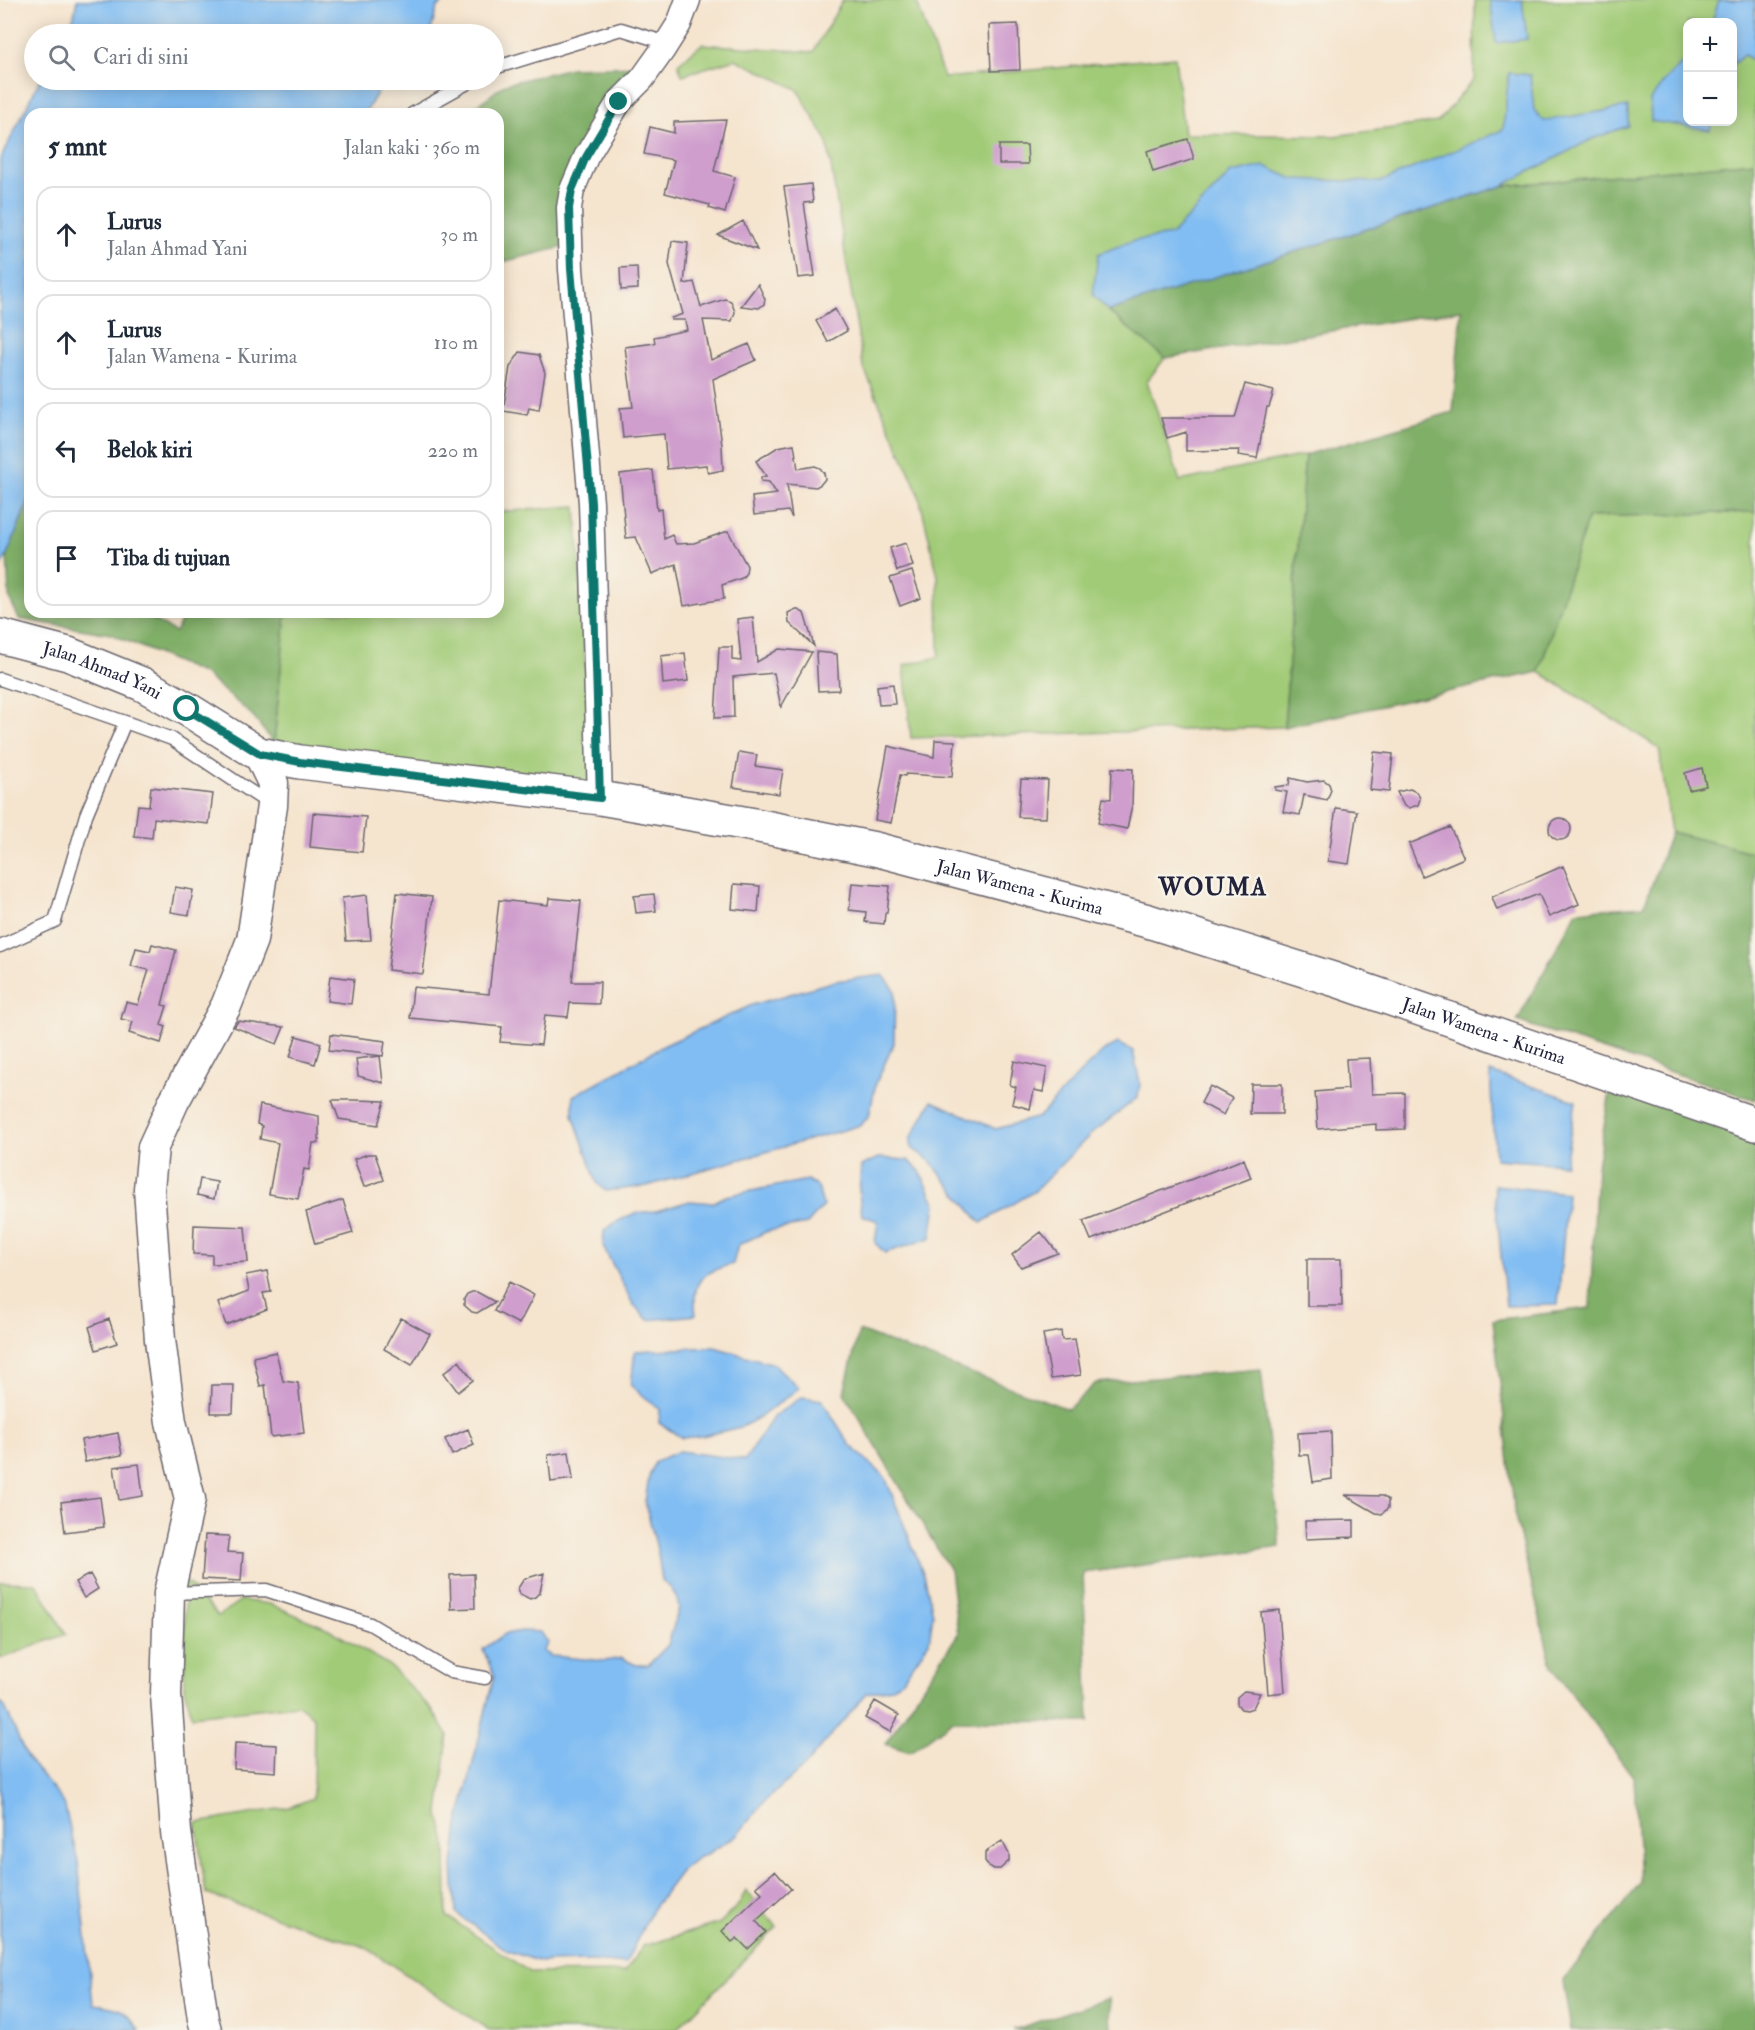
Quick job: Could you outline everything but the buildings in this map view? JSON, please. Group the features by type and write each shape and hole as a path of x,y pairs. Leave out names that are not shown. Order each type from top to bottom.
{"main road":[{"name":"Jalan Ahmad Yani","path":"0,636 68,654 142,684 260,754"},
{"name":"Jalan Wamena - Kurima","path":"260,754 300,762 600,798 875,849 1148,921 1336,980 1755,1124"}],"street":[{"path":"600,798 591,503 571,269 569,208 572,190 586,157 619,102 642,79 680,24 688,0"},
{"path":"206,2030 202,2019 176,1832 166,1695 169,1593 190,1499 171,1422 160,1340 149,1189 153,1147 174,1101 226,1006 252,940 272,806 273,783 260,754"}],"lane":[{"path":"504,65 621,29 657,39 662,51"},
{"path":"423,108 455,90"},
{"path":"0,679 172,739 272,806"},
{"path":"0,946 55,921 86,815 125,722"},
{"path":"169,1593 266,1590 370,1624 451,1672 485,1678"}],"green space":[{"path":"843,0 916,0 944,78 1175,57 1184,134 1334,136 1438,122 1474,79 1475,0 1755,0 1755,162 1503,186 1109,312 1165,358 1147,381 1180,481 1305,455 1284,727 911,738 904,665 939,657 938,576 918,492 863,366 827,141 797,89 735,59 682,75 678,64 702,44 813,52"},
{"path":"640,66 574,181 576,244 504,262 504,108 474,108 497,90 504,90 505,84 571,68"},
{"path":"1755,162 1755,512 1588,517 1539,672 1284,727 1305,455 1453,412 1461,310 1165,358 1108,311 1503,186"},
{"path":"576,506 593,791 274,744 285,618 504,618 504,512"},
{"path":"24,512 24,618 150,618 175,632 183,618 285,618 274,744 252,715 204,674 111,634 19,619 9,597 7,555"},
{"path":"1755,512 1755,853 1671,832 1659,748 1539,672 1588,517"},
{"path":"1671,832 1755,853 1755,1100 1517,1021 1577,911 1644,906"},
{"path":"1611,1087 1755,1135 1755,2030 1571,2030 1563,1981 1640,1883 1634,1778 1552,1667 1515,1516 1493,1320 1590,1308 1597,1166"},
{"path":"859,1331 1068,1409 1096,1383 1261,1369 1280,1547 1083,1573 1089,1722 952,1721 910,1752 885,1744 958,1634 950,1570 844,1393"},
{"path":"0,1582 36,1583 66,1634 0,1659"},
{"path":"185,1582 218,1616 241,1600 270,1604 329,1629 390,1666 432,1710 448,1735 439,1814 446,1843 447,1916 531,1973 625,1972 643,1946 720,1923 739,1904 746,1890 777,1927 676,2030 489,2030 365,1947 206,1894 196,1823 290,1807 313,1798 314,1717 298,1705 192,1716 184,1688"},
{"path":"1109,1998 1111,2030 1013,2030"}],"water":[{"path":"77,0 446,0 437,8 433,24 70,24 74,16"},
{"path":"1490,0 1522,0 1527,39 1496,43"},
{"path":"1719,0 1755,0 1755,61 1744,55 1737,61 1737,18 1713,18"},
{"path":"1683,63 1683,126 1651,121 1650,100 1665,80"},
{"path":"1509,73 1530,75 1534,110 1544,121 1628,107 1628,126 1592,139 1502,186 1108,311 1093,295 1098,254 1132,241 1171,235 1231,173 1265,166 1293,179 1380,182 1503,130"},
{"path":"35,90 377,90 377,93 368,108 26,108"},
{"path":"24,112 24,512 0,568 0,160"},
{"path":"1684,126 1711,126 1710,130"},
{"path":"883,975 895,990 894,1043 876,1083 869,1116 861,1125 647,1186 606,1191 597,1183 573,1115 573,1096 665,1045 752,1005 835,981"},
{"path":"1118,1043 1133,1051 1140,1083 1138,1097 1090,1135 1035,1191 981,1223 930,1161 912,1148 910,1139 932,1101 996,1129 1039,1117 1081,1072 1105,1050"},
{"path":"1490,1072 1576,1101 1565,1164 1495,1159"},
{"path":"878,1158 908,1160 920,1171 936,1204 931,1238 885,1253 875,1243 878,1221 862,1215 859,1193 861,1166"},
{"path":"807,1180 818,1187 823,1206 807,1224 768,1231 738,1245 733,1264 706,1275 697,1286 696,1315 648,1320 633,1304 603,1246 604,1231 635,1213 656,1211 690,1201 712,1203 726,1196"},
{"path":"1494,1185 1567,1193 1558,1305 1506,1306"},
{"path":"714,1347 774,1364 799,1388 759,1418 741,1427 682,1438 659,1423 660,1409 631,1386 635,1351"},
{"path":"802,1397 822,1400 850,1445 885,1477 925,1578 933,1614 929,1642 904,1678 891,1688 867,1693 803,1768 766,1800 737,1835 697,1858 683,1869 652,1910 625,1964 593,1961 541,1962 508,1951 456,1913 453,1866 458,1825 494,1676 483,1649 505,1634 522,1631 541,1632 548,1643 543,1651 551,1656 605,1661 622,1658 636,1665 648,1665 668,1645 679,1608 670,1587 662,1581 658,1553 645,1502 649,1477 655,1462 679,1451 745,1460 774,1416"},
{"path":"0,1702 5,1707 26,1756 64,1803 78,1862 93,2004 120,2010 130,2017 139,2030 0,2030"}],"district":[{"name":"WOUMA","path":"1213,887"}],"route":[{"path":"187,709 260,754 300,762 600,798 591,503 571,269 569,208 572,190 586,157 619,102"}]}
